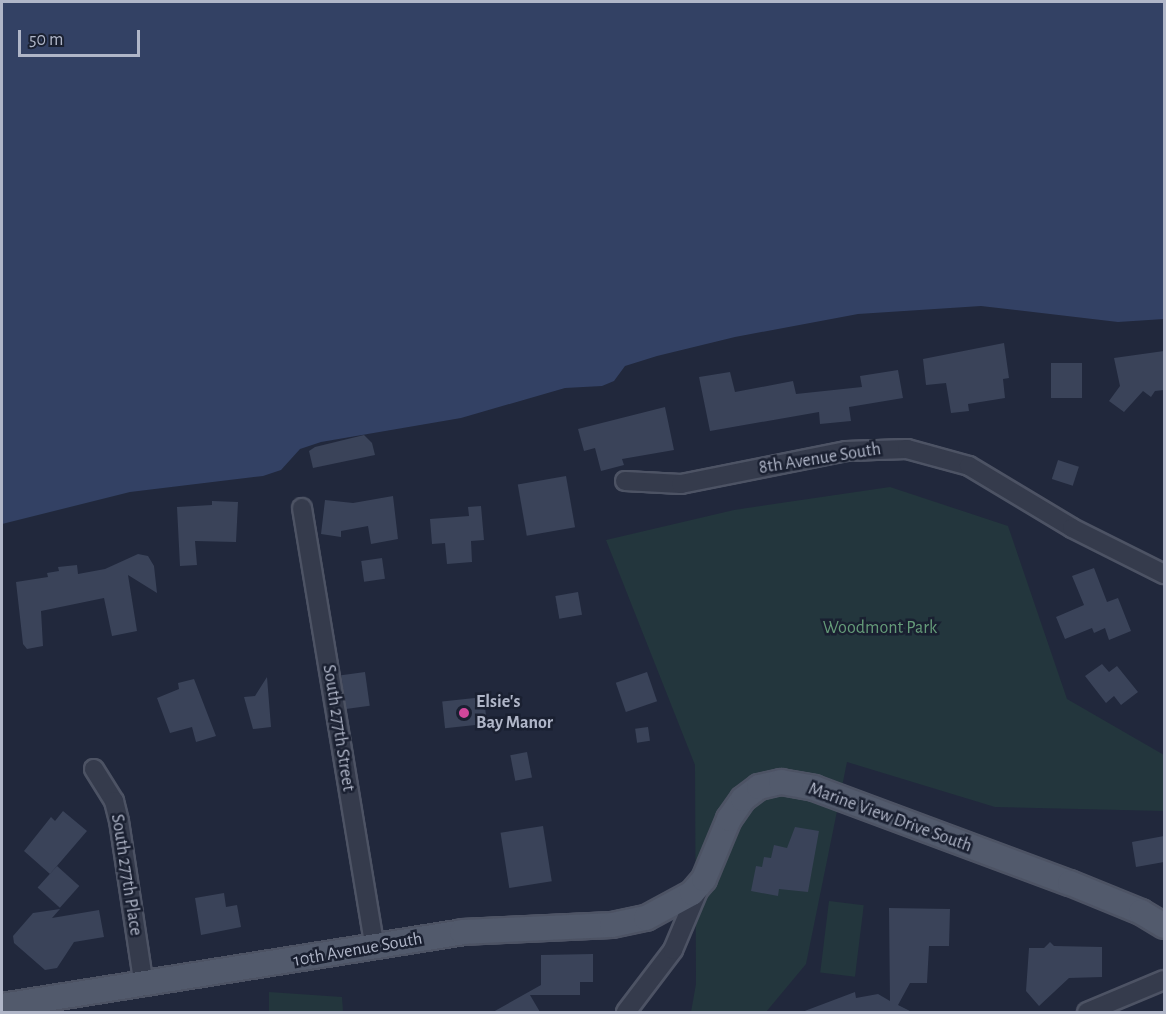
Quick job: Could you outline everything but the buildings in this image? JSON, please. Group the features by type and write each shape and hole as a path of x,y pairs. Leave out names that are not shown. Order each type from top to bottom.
{"main road":[{"name":"Marine View Drive South","path":"704,879 729,819 743,798 768,783 790,783 814,788 1070,883 1141,912 1164,927"},
{"name":"10th Avenue South","path":"2,1006 144,986 496,929 629,922 673,907 704,879"}],"street":[{"name":"8th Avenue South","path":"625,482 681,484 846,451 916,450 969,466 1090,538 1164,574"},
{"name":"South 277th Street","path":"302,508 375,948"},
{"name":"South 277th Place","path":"94,769 114,801 119,821 144,986"},
{"name":"Marine View Drive South","path":"626,1012 673,950 704,879"},
{"path":"1087,1012 1164,980"}],"green space":[{"name":"Woodmont Park","path":"890,487 1008,526 1067,699 1164,755 1164,811 995,807 847,762 806,964 766,1012 691,1012 696,984 695,765 606,540 734,510"},
{"path":"829,901 864,905 855,977 820,972"},
{"path":"269,992 342,997 343,1012 269,1012"}],"water":[{"path":"2,2 1164,2 1164,319 1118,322 981,306 858,314 735,337 657,356 625,366 614,381 602,386 565,388 461,418 321,442 300,449 281,470 263,476 130,492 2,524"}],"place":[{"name":"Elsie's Bay Manor","path":"464,713"}]}
